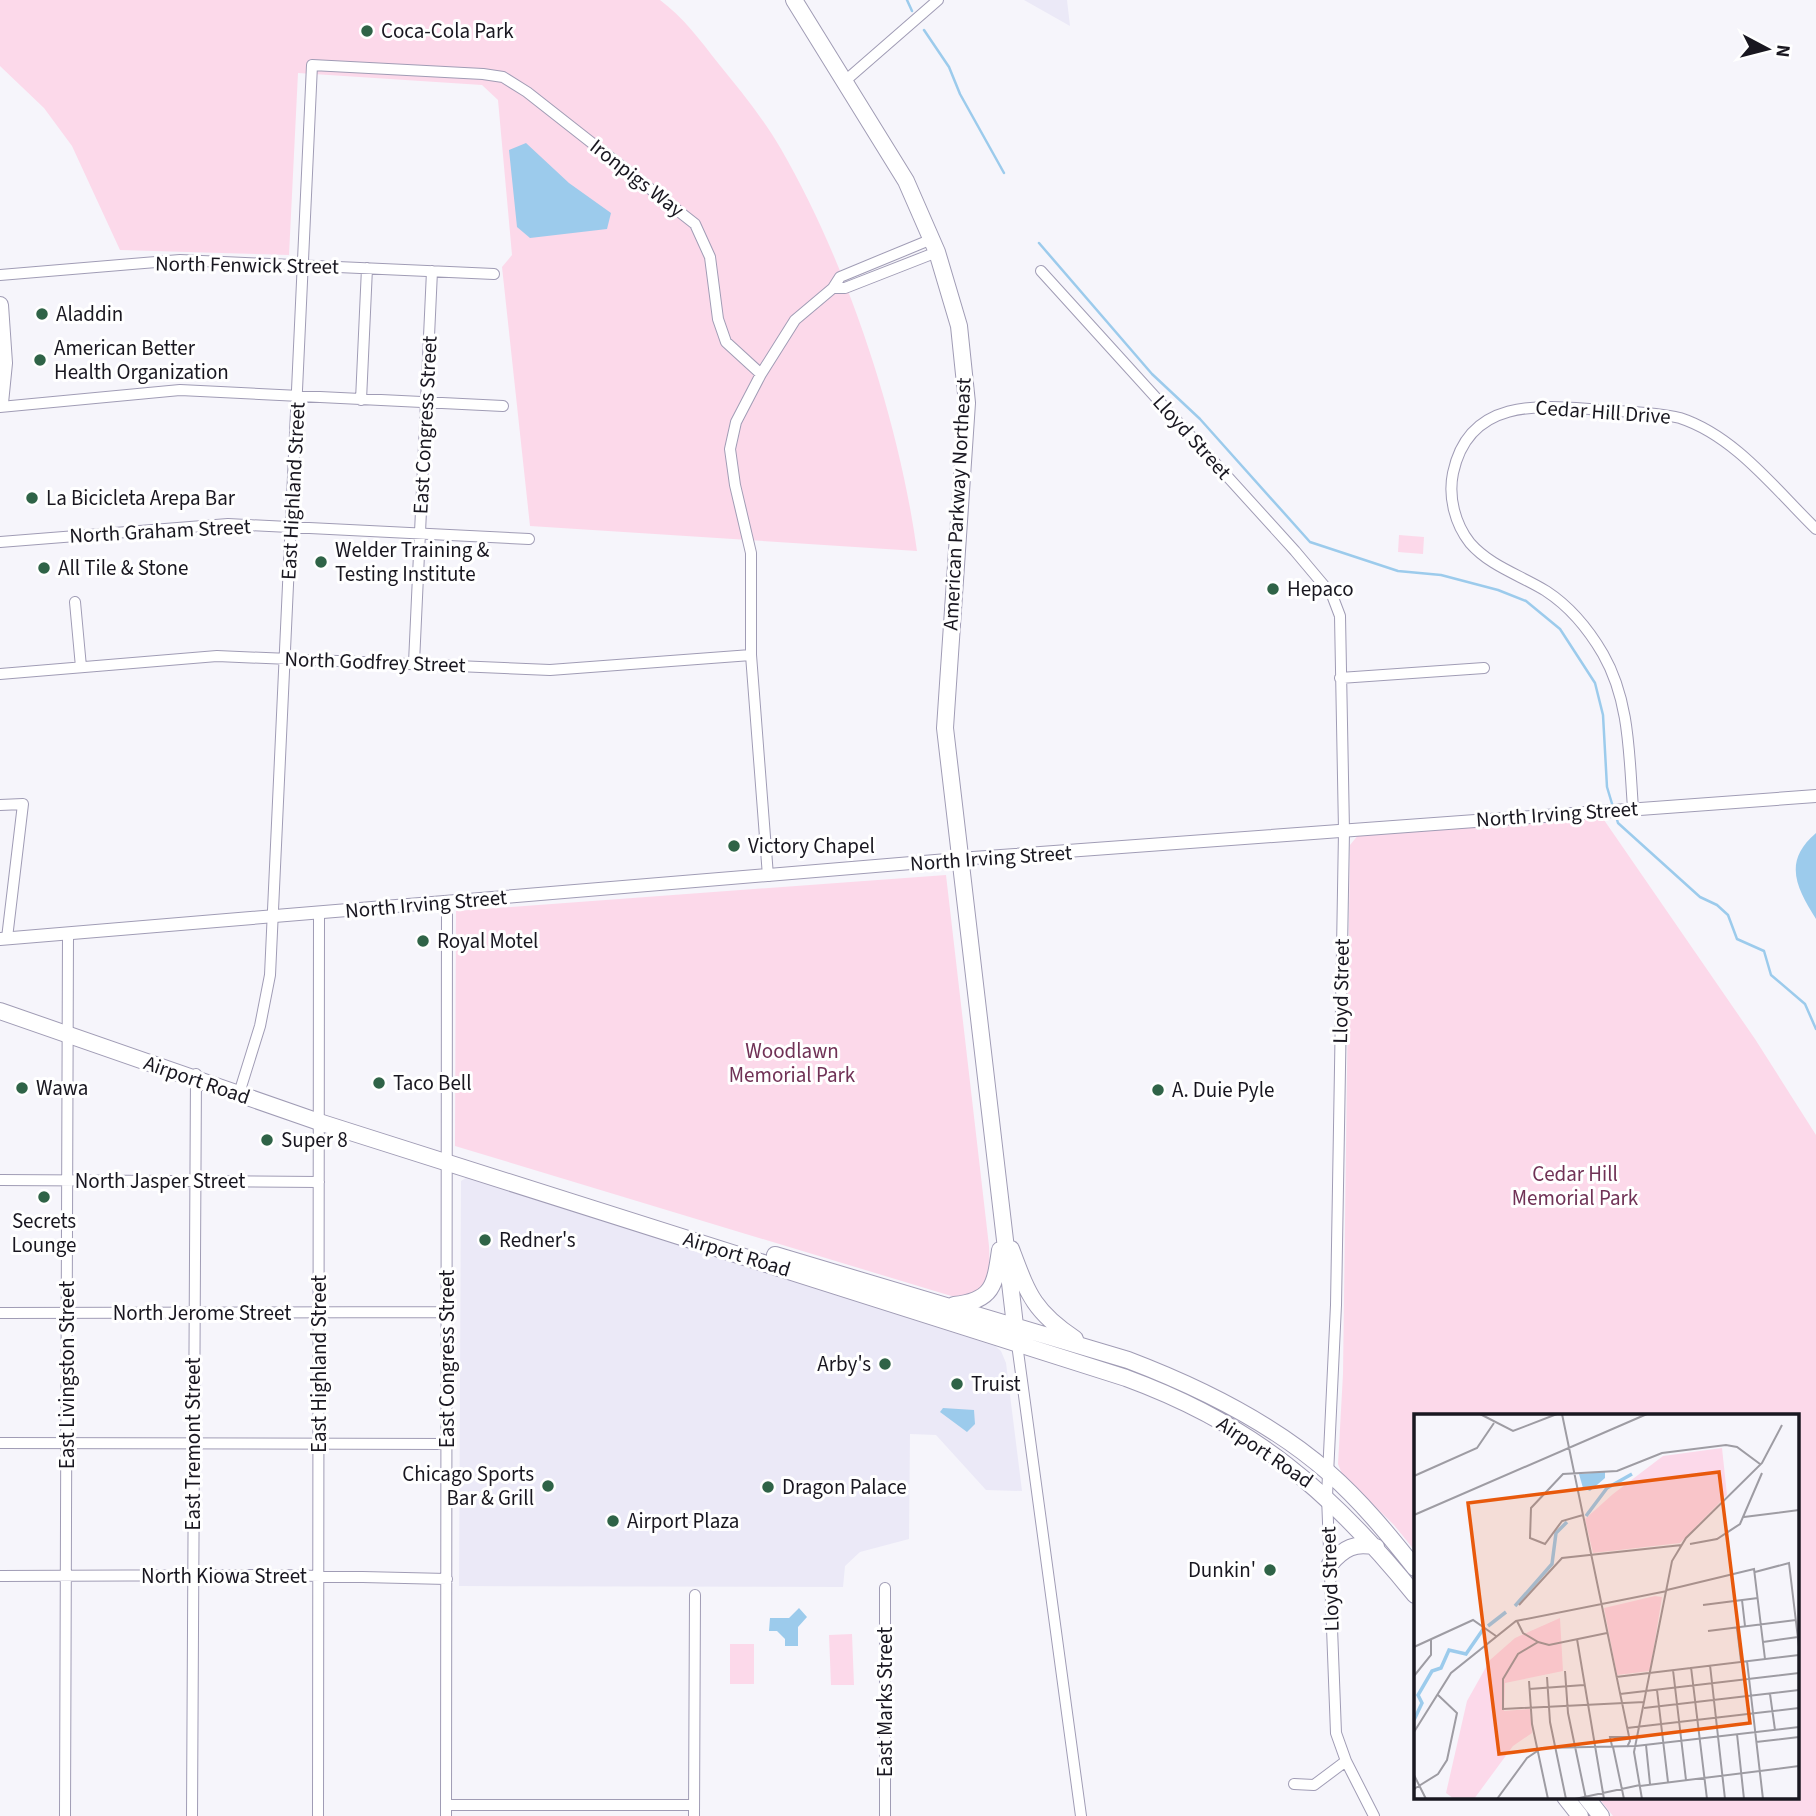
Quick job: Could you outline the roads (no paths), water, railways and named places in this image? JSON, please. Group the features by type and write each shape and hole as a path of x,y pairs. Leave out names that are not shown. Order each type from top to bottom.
{"main road":[{"name":"American Parkway Northeast","path":"794,0 906,181 935,245 959,326 967,403 945,698 947,755 1003,1227"},
{"path":"0,305 4,363 0,405"},
{"name":"Airport Road","path":"0,1000 69,1030 195,1076 447,1158 1016,1335 1088,1349 1182,1381 1222,1401 1327,1471 1376,1519 1414,1567"},
{"name":"Airport Road","path":"0,1011 69,1030"},
{"name":"Airport Road","path":"195,1076 241,1087 320,1117"},
{"name":"Airport Road","path":"447,1158 947,1306 1146,1385 1205,1412 1274,1454 1327,1496 1414,1594"},
{"path":"947,1306 978,1301 990,1290 996,1278 1003,1227"},
{"path":"1003,1227 1016,1335"},
{"path":"1003,1227 1026,1289 1041,1313 1088,1349"},
{"path":"1330,1564 1340,1552 1355,1544 1376,1548"},
{"path":"1566,1798 1580,1816"},
{"path":"1587,1798 1601,1816"}],"street":[{"path":"845,80 938,0"},
{"name":"East Highland Street","path":"241,1087 267,999 312,65"},
{"name":"Ironpigs Way","path":"312,65 503,76 527,92 695,224 710,257 718,319 726,342 761,374"},
{"path":"768,876 751,655 751,553 735,485 730,449 736,422 794,320 833,288 845,288 935,245"},
{"name":"North Fenwick Street","path":"0,275 180,260 494,274"},
{"path":"361,400 367,268"},
{"name":"East Congress Street","path":"414,663 432,271"},
{"name":"Lloyd Street","path":"1041,271 1332,595 1340,616 1344,831 1336,1305 1327,1496 1336,1733 1346,1761 1374,1816"},
{"path":"0,405 180,390 503,406"},
{"name":"Cedar Hill Drive","path":"1633,808 1627,727 1611,671 1592,638 1567,609 1547,592 1482,555 1466,536 1458,522 1451,493 1454,470 1464,446 1493,417 1528,406 1680,418 1702,426 1727,442 1816,529"},
{"name":"North Graham Street","path":"0,542 228,524 530,539"},
{"path":"75,602 80,667"},
{"name":"North Godfrey Street","path":"0,674 217,656 550,670 751,655"},
{"path":"1340,678 1484,668"},
{"name":"North Irving Street","path":"3,939 959,859 1816,796"},
{"path":"0,805 23,804 3,939"},
{"name":"East Congress Street","path":"446,1811 447,903"},
{"name":"East Highland Street","path":"318,1816 319,913"},
{"name":"East Livingston Street","path":"65,1816 68,933"},
{"name":"East Tremont Street","path":"192,1816 195,1076"},
{"name":"North Jasper Street","path":"0,1180 319,1182"},
{"name":"North Jerome Street","path":"0,1312 446,1312"},
{"path":"1016,1335 1081,1816"},
{"path":"0,1443 447,1444"},
{"name":"North Kiowa Street","path":"0,1576 318,1576 447,1579"},
{"name":"East Marks Street","path":"885,1588 885,1816"},
{"path":"446,1811 694,1811 695,1595"},
{"path":"1294,1784 1314,1784 1346,1761"}],"water":[{"path":"526,143 569,183 611,213 607,229 530,238 517,227 509,150"},
{"path":"1816,833 1816,919 1803,897 1796,875 1796,865 1805,844"},
{"path":"943,1408 974,1410 975,1424 967,1432 940,1412"},
{"path":"799,1608 807,1617 798,1627 798,1646 785,1646 785,1639 777,1631 769,1631 770,1618 789,1618"}],"waterway":[{"path":"907,0 912,11"},
{"path":"924,30 949,67 960,94 1004,173"},
{"path":"1039,243 1152,374 1200,419 1310,542 1398,571 1441,575 1498,590 1526,601 1560,629 1595,683 1603,715 1607,787 1613,807"},
{"path":"1615,813 1618,823 1700,897 1717,905 1728,915 1737,939 1764,951 1771,975 1805,1004 1816,1029"}],"place":[{"name":"Coca-Cola Park","path":"367,31"},
{"name":"Aladdin","path":"42,314"},
{"name":"American Better Health Organization","path":"40,360"},
{"name":"La Bicicleta Arepa Bar","path":"32,498"},
{"name":"Welder Training & Testing Institute","path":"321,562"},
{"name":"All Tile & Stone","path":"44,568"},
{"name":"Hepaco","path":"1273,589"},
{"name":"Victory Chapel","path":"734,846"},
{"name":"Royal Motel","path":"423,941"},
{"name":"Taco Bell","path":"379,1083"},
{"name":"Wawa","path":"22,1088"},
{"name":"A. Duie Pyle","path":"1158,1090"},
{"name":"Super 8","path":"267,1140"},
{"name":"Secrets Lounge","path":"44,1197"},
{"name":"Redner's","path":"485,1240"},
{"name":"Arby's","path":"885,1364"},
{"name":"Truist","path":"957,1384"},
{"name":"Chicago Sports Bar & Grill","path":"548,1486"},
{"name":"Dragon Palace","path":"768,1487"},
{"name":"Airport Plaza","path":"613,1521"},
{"name":"Dunkin'","path":"1270,1570"}],"park label":[{"name":"Woodlawn Memorial Park","path":"792,1063"},
{"name":"Cedar Hill Memorial Park","path":"1575,1186"}]}
